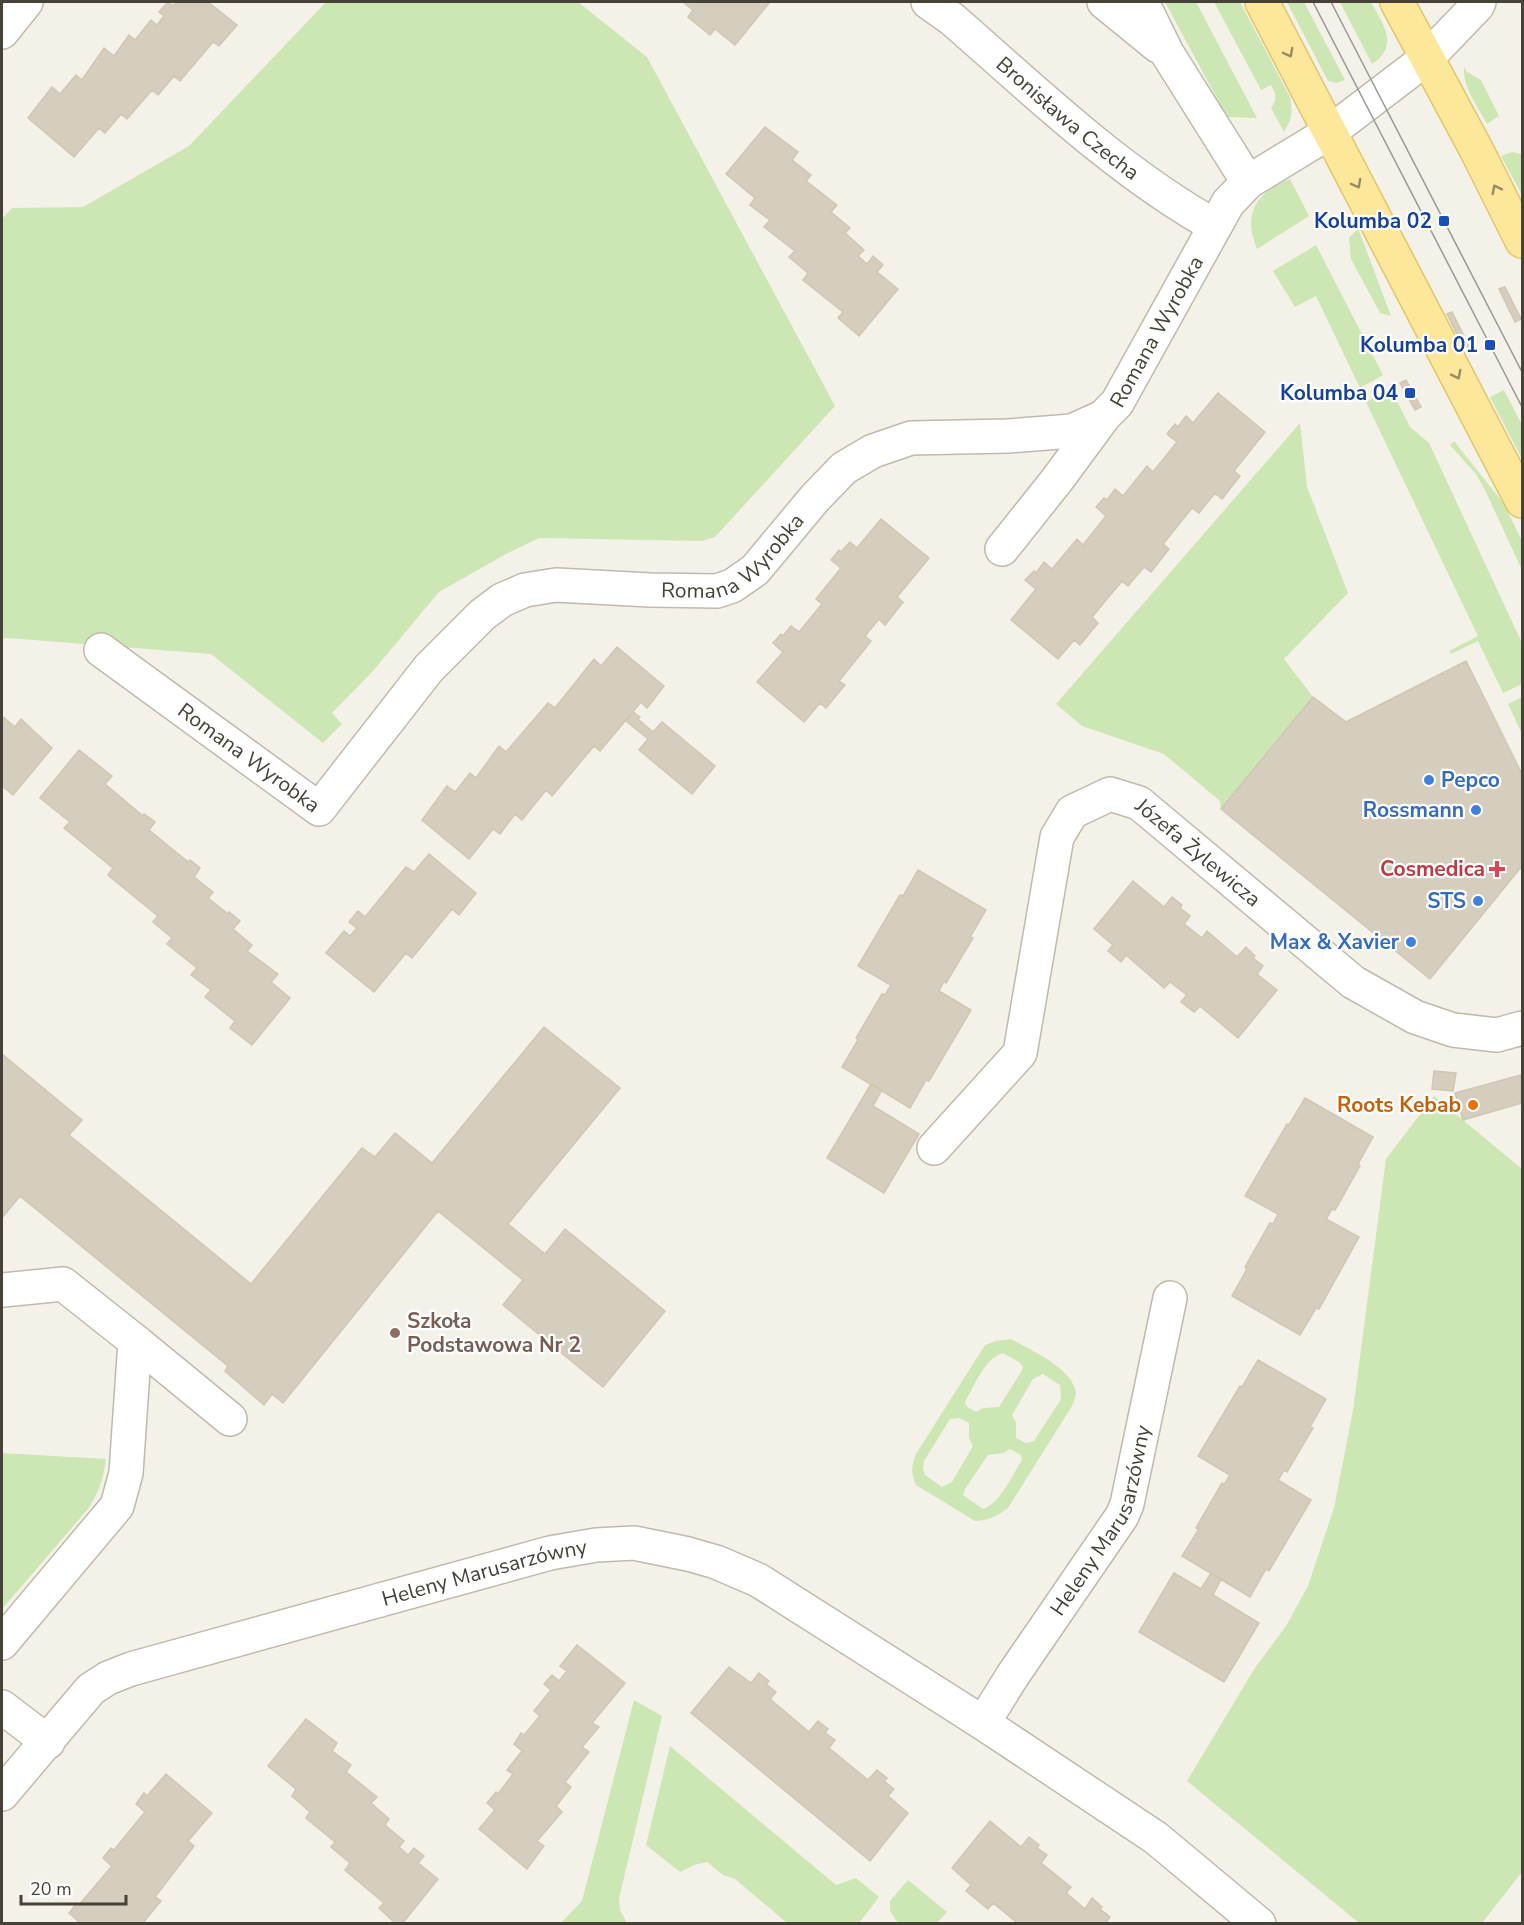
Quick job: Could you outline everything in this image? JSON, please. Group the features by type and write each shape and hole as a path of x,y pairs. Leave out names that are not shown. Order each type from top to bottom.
{"main road":[{"path":"1262,2 1522,501"},
{"path":"1397,2 1522,241"}],"street":[{"path":"2,32 26,2"},
{"name":"Bronisława Czecha","path":"928,2 952,19 1108,154 1175,204 1215,226"},
{"path":"1104,2 1167,53"},
{"path":"1142,2 1167,53 1248,182"},
{"name":"Romana Wyrobka","path":"101,650 319,809 429,668 482,615 502,600 525,590 556,585 717,591 732,586 755,570 815,498 844,468 873,451 911,438 1008,436 1072,431 1103,417 1117,403 1228,203 1248,182 1330,132 1427,58 1479,2"},
{"path":"1002,549 1103,417"},
{"name":"Józefa Żylewicza","path":"934,1148 1020,1053 1057,837 1072,812 1110,794 1139,803 1353,982 1415,1017 1453,1030 1497,1035 1522,1028"},
{"path":"3,1290 63,1284 230,1419"},
{"name":"Heleny Marusarzówny","path":"983,1723 1013,1675 1122,1516 1170,1298"},
{"path":"2,1643 117,1506 126,1473 135,1341"},
{"name":"Heleny Marusarzówny","path":"2,1794 92,1689 108,1678 131,1669 550,1553 596,1545 634,1543 697,1557 758,1580 983,1723 1156,1838 1259,1923"},
{"path":"2,1707 48,1742"}],"green space":[{"path":"326,2 578,2 647,57 835,406 715,537 702,541 539,538 439,592 373,671 332,713 342,724 323,743 211,654 4,638 2,642 2,219 12,208 83,207 189,146"},
{"path":"1165,2 1196,2 1257,118 1227,117"},
{"path":"1214,2 1240,2 1290,97 1291,115 1284,132 1271,108 1276,96 1271,85 1261,90"},
{"path":"1287,2 1304,2 1345,80 1336,83 1328,81"},
{"path":"1340,2 1371,2 1380,18 1387,42 1385,50 1372,64"},
{"path":"1464,67 1467,72 1481,80 1499,116 1487,124 1465,82"},
{"path":"1512,152 1522,154 1522,195 1501,156"},
{"path":"1290,179 1309,216 1257,249 1251,225 1255,206 1268,191"},
{"path":"1358,228 1391,316 1380,313 1351,259 1349,238"},
{"path":"1316,245 1383,375 1360,388 1316,296 1295,307 1273,271"},
{"path":"1391,389 1410,427 1429,443 1522,643 1522,684 1503,693 1478,641 1451,654 1449,651 1478,636 1366,402"},
{"path":"1504,390 1522,425 1522,459 1490,397"},
{"path":"1300,423 1307,487 1348,593 1284,659 1313,697 1221,809 1220,801 1164,754 1082,726 1056,704"},
{"path":"1454,441 1504,504 1522,541 1522,570 1476,474 1450,445"},
{"path":"1522,697 1522,734 1508,704"},
{"path":"1434,1096 1522,1169 1522,1872 1482,1923 1359,1923 1187,1781 1255,1668 1286,1626 1308,1586 1334,1508 1353,1410 1386,1159"},
{"path":"1011,1339 1050,1361 1067,1376 1073,1384 1076,1395 1072,1406 1008,1508 992,1518 975,1521 916,1485 912,1466 916,1454 985,1345","holes":["1003,1353 1019,1362 1023,1367 999,1407 983,1408 976,1412 966,1406 965,1402 985,1366","1043,1374 1060,1385 1061,1399 1034,1441 1026,1443 1016,1438 1016,1423 1012,1415 1033,1379","959,1418 969,1423 969,1438 973,1446 952,1482 942,1487 925,1475 923,1469 924,1461 950,1419","1010,1449 1021,1455 1022,1460 1001,1495 983,1509 963,1495 965,1489 988,1455 1003,1453"]},
{"path":"2,1453 106,1459 100,1485 88,1509 2,1609"},
{"path":"634,1700 662,1716 619,1899 620,1910 627,1923 561,1923 582,1901"},
{"path":"670,1746 836,1885 856,1878 879,1897 859,1923 787,1923 735,1879 723,1875 707,1862 680,1872 646,1845"},
{"path":"908,1880 947,1912 939,1923 898,1923 890,1911 890,1901"}],"building":[{"path":"168,2 173,6 177,2 208,2 237,25 219,46 213,42 180,81 174,76 158,95 152,90 127,119 121,114 105,133 99,128 74,157 28,118 52,87 60,94 76,75 82,80 104,48 114,56 129,35 135,40 151,20 157,25 164,16 159,12"},
{"path":"683,2 770,2 735,45 715,29 710,35 688,17 693,10"},
{"path":"765,127 798,152 792,160 811,175 806,181 837,205 831,212 850,228 845,233 864,250 858,256 867,264 873,256 883,265 877,272 898,289 859,336 838,318 843,312 803,280 808,273 789,257 795,251 764,227 770,220 750,205 755,198 726,174"},
{"path":"1505,287 1521,319 1515,322 1499,289"},
{"path":"1452,312 1469,346 1464,349 1447,314"},
{"path":"1406,380 1421,407 1415,410 1400,383"},
{"path":"1218,393 1265,432 1234,471 1240,476 1222,499 1215,493 1199,513 1192,508 1163,544 1169,549 1151,572 1144,567 1128,586 1122,581 1092,617 1098,623 1080,645 1074,640 1058,659 1011,620 1036,589 1025,580 1034,571 1036,573 1044,562 1052,569 1077,539 1083,545 1106,516 1096,507 1104,498 1107,500 1115,489 1123,496 1147,466 1153,472 1177,442 1167,434 1175,424 1178,427 1186,416 1193,423"},
{"path":"881,519 929,558 897,597 903,602 885,625 879,619 865,636 871,641 839,681 845,685 826,708 820,703 804,722 757,682 783,652 773,643 791,626 799,632 822,604 816,599 841,568 831,560 850,542 857,548"},
{"path":"617,647 664,686 647,708 641,702 600,751 594,746 552,796 546,790 522,820 515,814 500,834 493,829 469,859 422,820 447,786 455,792 470,773 476,778 499,746 506,752 548,703 555,708 594,659 601,666"},
{"path":"1466,661 1522,774 1522,866 1430,979 1221,809 1313,697 1346,722"},
{"path":"633,712 653,732 662,722 715,766 692,794 639,750 648,739 626,721"},
{"path":"2,716 15,727 21,719 52,748 13,795 2,786"},
{"path":"79,750 112,776 105,784 143,816 144,814 155,822 149,830 188,862 190,860 200,868 194,877 213,892 208,898 240,921 233,929 252,945 247,951 278,974 271,982 290,998 252,1045 230,1028 235,1021 205,997 211,990 191,975 197,968 167,944 172,938 153,922 158,916 108,875 113,868 64,828 70,822 40,798"},
{"path":"429,854 476,893 459,915 452,909 412,958 406,953 374,992 326,953 344,931 350,936 357,928 349,922 358,911 365,917 406,867 414,872"},
{"path":"918,870 986,910 970,937 973,938 939,991 971,1010 929,1081 926,1080 910,1108 842,1067 882,994 885,995 891,985 858,966 900,895 903,896"},
{"path":"1133,881 1164,907 1172,897 1182,905 1180,908 1190,916 1184,924 1202,938 1207,931 1237,957 1246,947 1255,956 1253,958 1263,966 1257,974 1277,990 1238,1038 1200,1006 1194,1012 1181,1002 1187,995 1170,982 1164,988 1126,955 1121,962 1108,951 1113,945 1094,929"},
{"path":"544,1027 620,1088 508,1224 545,1254 565,1229 665,1311 603,1387 503,1305 523,1280 438,1211 283,1403 272,1394 264,1405 225,1371 228,1366 20,1196 2,1218 2,1054 82,1120 69,1135 251,1284 362,1148 375,1157 395,1133 432,1163"},
{"path":"1434,1071 1456,1073 1453,1091 1432,1089"},
{"path":"1521,1075 1522,1103 1463,1120 1455,1093"},
{"path":"871,1084 882,1090 873,1106 919,1134 884,1193 827,1158"},
{"path":"1305,1098 1373,1137 1358,1164 1360,1166 1335,1210 1332,1209 1326,1219 1359,1237 1319,1309 1316,1308 1300,1335 1232,1296 1247,1269 1245,1267 1270,1223 1273,1224 1278,1214 1245,1196"},
{"path":"1258,1360 1326,1399 1310,1427 1313,1428 1287,1472 1284,1470 1278,1480 1311,1500 1269,1571 1266,1569 1250,1597 1182,1556 1199,1529 1196,1528 1222,1483 1224,1485 1230,1475 1198,1456"},
{"path":"1174,1573 1201,1589 1211,1573 1221,1579 1213,1595 1259,1623 1224,1682 1139,1632"},
{"path":"577,1645 625,1683 592,1723 599,1727 582,1747 589,1752 565,1782 571,1787 556,1806 562,1812 537,1841 544,1846 527,1869 479,1829 495,1810 487,1803 496,1792 498,1794 513,1774 507,1770 522,1751 514,1744 521,1733 524,1735 540,1716 534,1711 551,1690 544,1684 552,1675 559,1681 567,1671 560,1666"},
{"path":"729,1667 751,1683 759,1673 769,1681 766,1684 776,1692 770,1699 809,1732 818,1721 828,1729 825,1733 835,1740 829,1748 868,1780 877,1770 887,1778 884,1781 894,1789 888,1796 908,1813 870,1861 691,1713"},
{"path":"306,1719 337,1743 332,1751 351,1765 346,1772 377,1797 371,1803 389,1819 385,1825 404,1841 399,1847 408,1855 414,1848 424,1856 418,1863 438,1879 402,1924 396,1924 379,1908 384,1903 345,1870 350,1863 331,1847 335,1842 306,1818 310,1812 292,1796 296,1789 268,1766"},
{"path":"166,1774 212,1813 188,1841 194,1846 155,1897 161,1901 142,1924 75,1924 78,1921 69,1913 77,1903 79,1905 112,1866 103,1858 111,1848 114,1850 145,1812 136,1804 144,1793 147,1796"},
{"path":"990,1821 1021,1847 1029,1837 1039,1845 1037,1848 1047,1855 1041,1863 1071,1887 1066,1893 1085,1909 1092,1898 1110,1917 1105,1924 1019,1924 993,1903 988,1909 966,1891 971,1885 952,1868"}],"tram line":[{"path":"1313,2 1522,407"},
{"path":"1331,2 1522,372"}],"place":[{"name":"Kolumba 02","path":"1444,221"},
{"name":"Kolumba 01","path":"1490,345"},
{"name":"Kolumba 04","path":"1410,393"},
{"name":"Pepco","path":"1429,780"},
{"name":"Rossmann","path":"1476,810"},
{"name":"Cosmedica","path":"1497,869"},
{"name":"STS","path":"1478,901"},
{"name":"Max & Xavier","path":"1411,942"},
{"name":"Roots Kebab","path":"1473,1105"},
{"name":"Szkoła Podstawowa Nr 2","path":"395,1333"}]}
